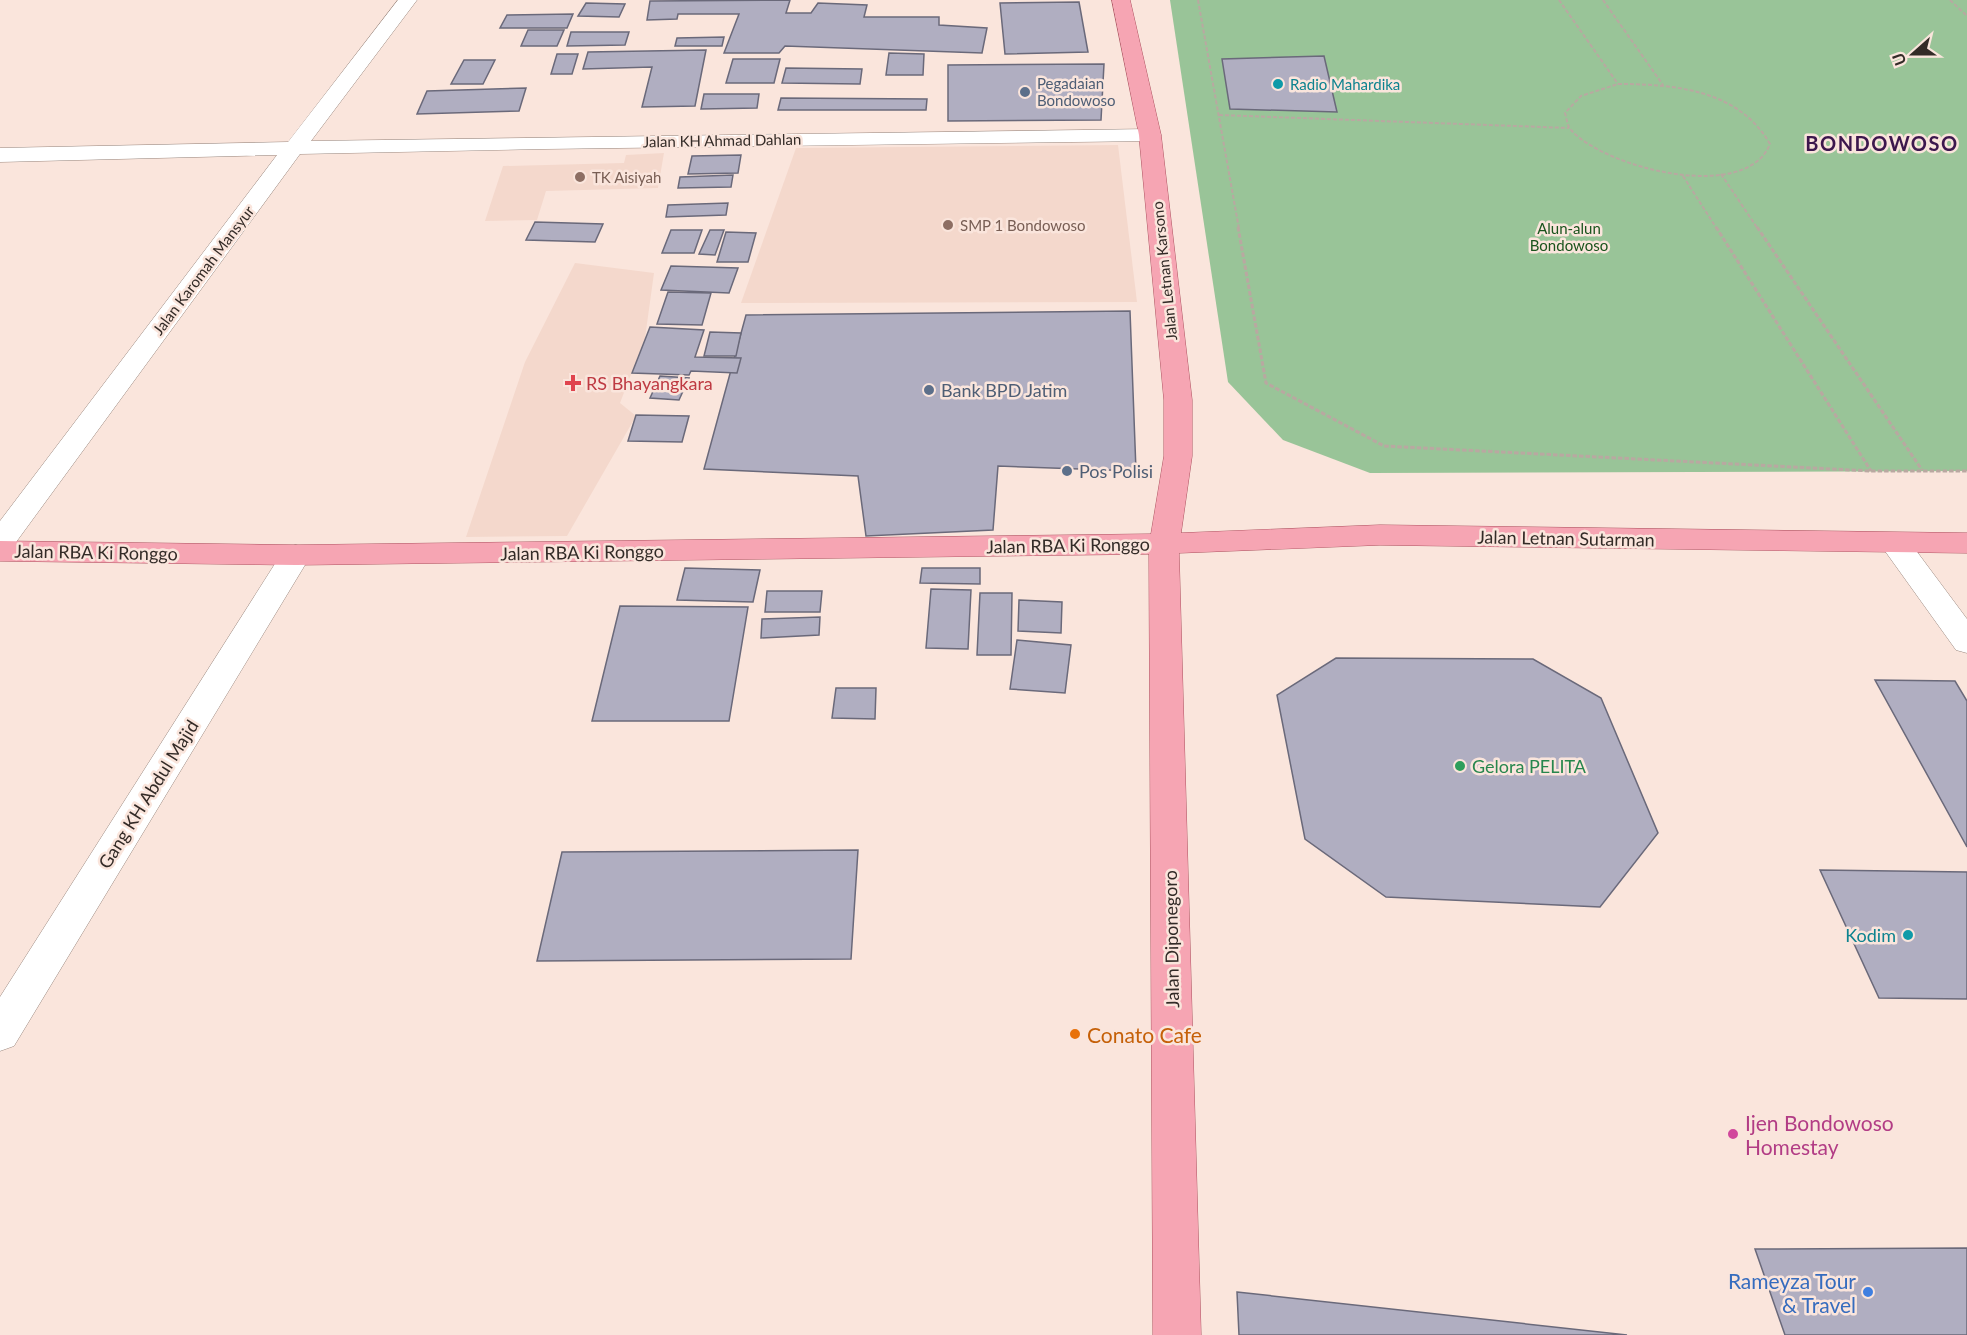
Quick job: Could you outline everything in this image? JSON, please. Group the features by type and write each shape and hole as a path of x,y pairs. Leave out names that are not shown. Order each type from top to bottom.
{"main road":[{"name":"Jalan Letnan Karsono","path":"1121,0 1149,135 1178,400 1178,456 1164,544"},
{"name":"Jalan Letnan Sutarman","path":"1164,544 1380,535 1895,544 1967,543"},
{"name":"Jalan RBA Ki Ronggo","path":"0,551 296,555 1164,544"},
{"name":"Jalan Diponegoro","path":"1164,544 1177,1335"}],"street":[{"name":"Jalan Karomah Mansyur","path":"0,542 294,148 408,0"},
{"name":"Jalan KH Ahmad Dahlan","path":"0,154 545,142 1149,135"},
{"path":"1895,544 1967,642"},
{"name":"Gang KH Abdul Majid","path":"0,1033 296,555"}],"path":[{"path":"1198,0 1266,384 1384,446 1871,471 1967,471"},
{"path":"1559,0 1618,84"},
{"path":"1603,0 1664,86"},
{"path":"1950,0 1967,16"},
{"path":"1618,84 1664,86 1696,92 1725,102 1749,114 1765,129 1770,144 1764,158 1748,168 1721,174 1683,175 1646,169 1611,159 1585,144 1569,129 1565,113 1573,100 1592,90 1618,84"},
{"path":"1219,115 1569,129"},
{"path":"1721,174 1922,471"},
{"path":"1683,175 1871,471"}],"shaded area":[{"name":"SMP 1 Bondowoso","path":"1118,145 1137,302 741,303 796,148"},
{"name":"TK Aisiyah","path":"664,153 658,188 546,191 537,220 485,221 503,166 624,163 626,155"},
{"name":"RS Bhayangkara","path":"575,263 654,273 645,338 620,403 636,416 567,536 466,537 525,362"}],"green space":[{"name":"Alun-alun Bondowoso","path":"1170,0 1967,0 1967,471 1370,473 1283,440 1228,382"}],"building":[{"path":"790,0 786,13 811,13 818,3 867,5 864,17 939,17 939,25 987,28 982,53 785,46 779,53 724,53 739,14 678,14 677,19 647,20 650,1"},
{"path":"1079,2 1088,52 1005,54 1000,3"},
{"path":"586,3 625,4 619,17 578,16"},
{"path":"573,14 567,28 500,28 507,15"},
{"path":"528,30 564,30 557,46 521,46"},
{"path":"571,32 629,32 625,45 567,46"},
{"path":"724,37 722,46 675,46 677,38"},
{"path":"706,50 695,106 642,107 652,67 583,69 588,52"},
{"path":"889,53 924,54 923,75 886,75"},
{"path":"557,54 578,54 572,74 551,74"},
{"name":"Radio Mahardika","path":"1324,56 1337,112 1230,109 1222,59"},
{"path":"733,59 780,59 774,83 726,83"},
{"path":"464,60 495,60 483,84 451,84"},
{"name":"Pegadaian Bondowoso","path":"1104,64 1101,120 948,121 948,65"},
{"path":"786,68 862,69 860,84 782,83"},
{"path":"526,88 519,111 417,114 427,91"},
{"path":"704,94 759,94 757,108 701,109"},
{"path":"781,98 927,99 926,110 778,110"},
{"path":"741,155 738,173 688,174 692,156"},
{"path":"733,175 731,187 678,188 680,177"},
{"path":"728,203 726,215 666,217 668,205"},
{"path":"535,222 603,224 595,242 526,240"},
{"path":"671,230 702,230 694,253 662,253"},
{"path":"710,230 724,230 715,255 699,254"},
{"path":"726,232 756,233 748,262 717,262"},
{"path":"671,266 738,268 729,293 661,290"},
{"path":"668,292 711,293 702,325 657,324"},
{"name":"Bank BPD Jatim","path":"1130,311 1136,471 998,466 993,530 866,536 858,476 704,469 746,315"},
{"path":"650,327 704,330 695,357 741,358 737,373 691,371 689,375 632,373"},
{"path":"710,332 741,333 736,356 704,356"},
{"path":"660,376 689,378 679,400 650,398"},
{"path":"636,415 689,416 682,442 628,441"},
{"path":"685,568 760,570 753,602 677,600"},
{"path":"922,568 980,568 980,584 920,583"},
{"path":"931,589 971,590 968,649 926,648"},
{"path":"767,591 822,591 820,612 765,612"},
{"path":"980,593 1012,593 1011,655 977,655"},
{"path":"1019,600 1062,602 1061,633 1018,631"},
{"path":"620,606 748,607 729,721 592,721"},
{"path":"820,617 819,635 761,638 762,619"},
{"path":"1017,640 1071,645 1065,693 1010,689"},
{"name":"Gelora PELITA","path":"1336,658 1533,659 1601,698 1658,833 1600,907 1386,897 1305,839 1277,695"},
{"path":"1875,680 1955,681 1967,701 1967,847"},
{"path":"836,688 876,688 875,719 832,718"},
{"path":"858,850 851,959 537,961 562,852"},
{"name":"Kodim","path":"1820,870 1967,872 1967,999 1879,998"},
{"name":"Rameyza Tour & Travel","path":"1967,1248 1967,1335 1785,1335 1755,1249"},
{"path":"1237,1292 1627,1335 1239,1335"}],"place":[{"name":"Radio Mahardika","path":"1278,84"},
{"name":"Pegadaian Bondowoso","path":"1025,92"},
{"name":"TK Aisiyah","path":"580,177"},
{"name":"SMP 1 Bondowoso","path":"948,225"},
{"name":"RS Bhayangkara","path":"573,383"},
{"name":"Bank BPD Jatim","path":"929,390"},
{"name":"Pos Polisi","path":"1067,471"},
{"name":"Gelora PELITA","path":"1460,766"},
{"name":"Kodim","path":"1908,935"},
{"name":"Conato Cafe","path":"1075,1034"},
{"name":"Ijen Bondowoso Homestay","path":"1733,1134"},
{"name":"Rameyza Tour & Travel","path":"1868,1292"}],"district":[{"name":"BONDOWOSO","path":"1882,143"}]}
